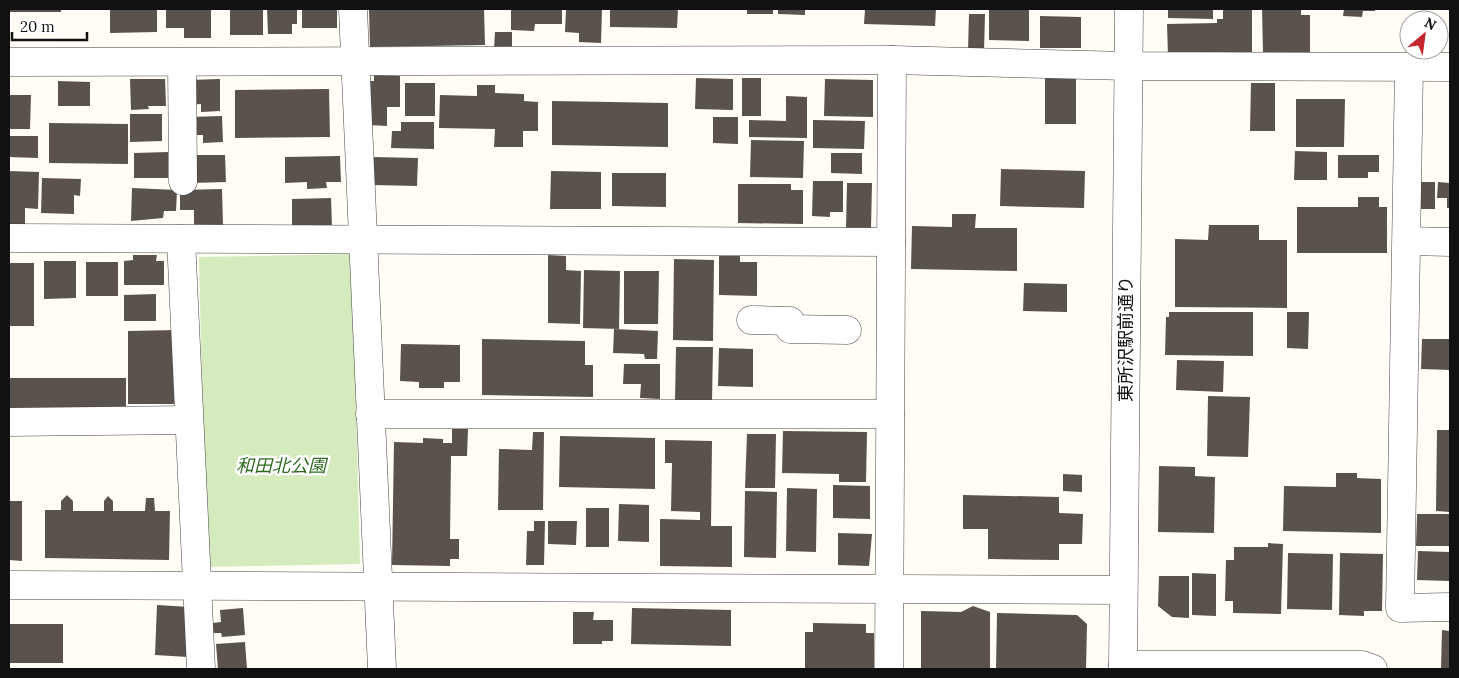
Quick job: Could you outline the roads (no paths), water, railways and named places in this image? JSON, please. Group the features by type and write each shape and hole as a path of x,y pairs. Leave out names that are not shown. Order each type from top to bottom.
{"street":[{"path":"353,9 382,669"},
{"name":"東所沢駅前通り","path":"1123,667 1128,9"},
{"path":"889,669 892,60"},
{"path":"9,62 892,60 1128,66 1450,67"},
{"path":"182,62 184,181"},
{"path":"1409,68 1400,608 1450,607"},
{"path":"9,238 891,242"},
{"path":"181,239 201,669"},
{"path":"1407,241 1450,242"},
{"path":"751,320 847,330"},
{"path":"370,414 890,414"},
{"path":"9,422 189,420"},
{"path":"9,585 1123,590"},
{"path":"1123,667 1362,665 1373,669"}],"park label":[{"name":"和田北公園","path":"281,465"}]}
